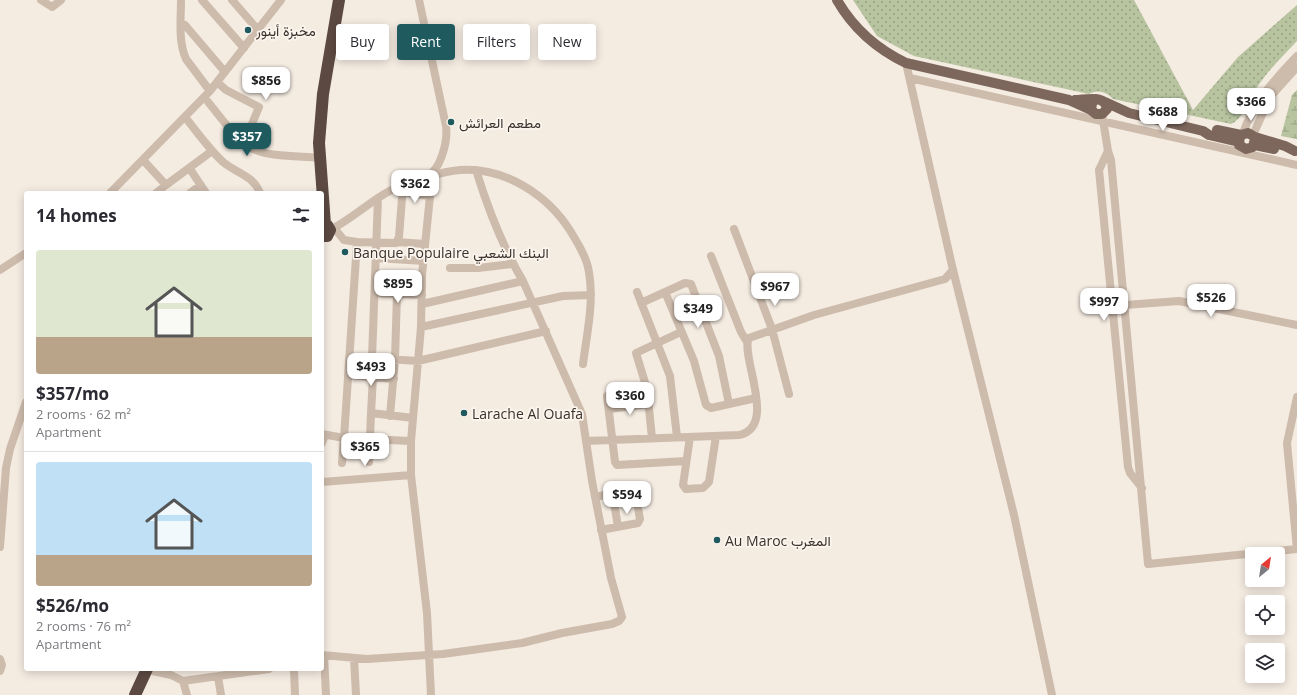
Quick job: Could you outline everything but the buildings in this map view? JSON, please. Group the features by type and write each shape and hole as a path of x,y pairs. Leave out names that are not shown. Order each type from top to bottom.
{"highway":[{"path":"322,191 319,143 323,94 339,0"},
{"path":"324,216 326,232"},
{"path":"135,695 151,671"},
{"path":"142,695 152,671"}],"main road":[{"path":"837,0 854,24 870,41 886,53 906,63 1069,100 1091,110 1096,114 1104,116 1129,113"},
{"path":"1069,100 1100,100 1129,113 1203,131 1209,135 1247,141 1284,151 1296,151"},
{"path":"1100,100 1107,109 1104,116"},
{"path":"1091,110 1092,103 1100,100"}],"street":[{"path":"41,0 52,7 61,0"},
{"path":"181,0 181,45 186,59 210,91"},
{"path":"202,0 244,48"},
{"path":"232,0 258,30"},
{"path":"112,191 210,91 281,0"},
{"path":"419,0 447,132 438,164 427,177"},
{"path":"181,26 185,26 225,72"},
{"path":"1247,141 1252,111 1268,86 1297,56"},
{"path":"906,63 953,270 1014,515 1052,695"},
{"path":"1247,141 1270,97 1297,67"},
{"path":"910,78 1104,116 1247,141 1297,165"},
{"path":"217,82 226,90 259,107 244,143"},
{"path":"204,97 244,143 252,148 262,152 320,158"},
{"path":"1104,116 1108,151 1111,160 1148,564 1297,549 1287,443 1294,422 1297,397"},
{"path":"185,117 212,151 224,162 254,182 259,191"},
{"path":"143,160 165,189 212,151"},
{"path":"1108,151 1099,170 1128,467 1130,474 1142,488"},
{"path":"190,169 205,191"},
{"path":"324,655 354,658 395,658 522,643 619,621 622,617 611,578 595,497 581,409 495,224 476,170"},
{"path":"326,232 378,198 427,177 450,172 476,170 514,180 525,186 552,207 563,219 586,256 591,295 589,331 583,364"},
{"path":"427,177 430,196 425,244 421,328 411,442 411,475 427,613 431,695"},
{"path":"193,191 201,185"},
{"path":"403,188 430,196"},
{"path":"397,242 403,188"},
{"path":"372,358 378,198"},
{"path":"734,228 772,329 790,394"},
{"path":"326,232 344,240 357,242 425,244"},
{"path":"342,463 357,242"},
{"path":"0,270 24,254"},
{"path":"586,441 739,436 750,430 755,422 756,398 747,342 741,332 711,256"},
{"path":"376,258 424,261"},
{"path":"450,268 478,268 513,264"},
{"path":"747,342 751,337 814,315 945,279 953,270"},
{"path":"422,304 522,280"},
{"path":"642,303 686,282 692,285 719,356 729,404"},
{"path":"637,292 670,376 677,437"},
{"path":"665,292 694,361 706,405 711,408 756,398"},
{"path":"375,293 422,295"},
{"path":"390,416 396,359 397,294"},
{"path":"421,328 533,304 563,296 591,295"},
{"path":"1125,306 1178,301 1297,326"},
{"path":"350,357 418,361 546,331"},
{"path":"652,438 646,381 636,354 638,350 681,332"},
{"path":"349,375 394,379"},
{"path":"369,462 370,413 373,377"},
{"path":"607,396 615,462 617,465 686,461"},
{"path":"608,409 649,404"},
{"path":"0,547 6,468 10,449 24,408"},
{"path":"370,413 413,418"},
{"path":"324,434 344,438 411,442"},
{"path":"690,437 684,487 688,489 705,487 709,480 716,436"},
{"path":"324,482 411,475"},
{"path":"602,530 638,524 640,519 634,487"},
{"path":"595,497 610,494 613,496 618,527"},
{"path":"354,658 356,695"},
{"path":"0,659 2,665 0,671"},
{"path":"324,668 326,695"},
{"path":"183,681 256,671"},
{"path":"294,671 295,695"},
{"path":"171,672 183,681 186,695"},
{"path":"218,677 221,695"}],"green space":[{"path":"853,0 1134,0 1193,110 1238,57 1297,5 1297,41 1266,74 1241,116 1231,124 1113,99 1102,92 1089,94 914,56 877,36"},
{"path":"1297,90 1297,139 1281,136 1292,95"}],"place":[{"name":"مخبزة أينور","path":"248,30"},
{"name":"مطعم العرائش","path":"451,122"},
{"name":"Banque Populaire البنك الشعبي","path":"345,252"},
{"name":"Larache Al Ouafa","path":"464,413"},
{"name":"Au Maroc المغرب","path":"717,540"}]}
